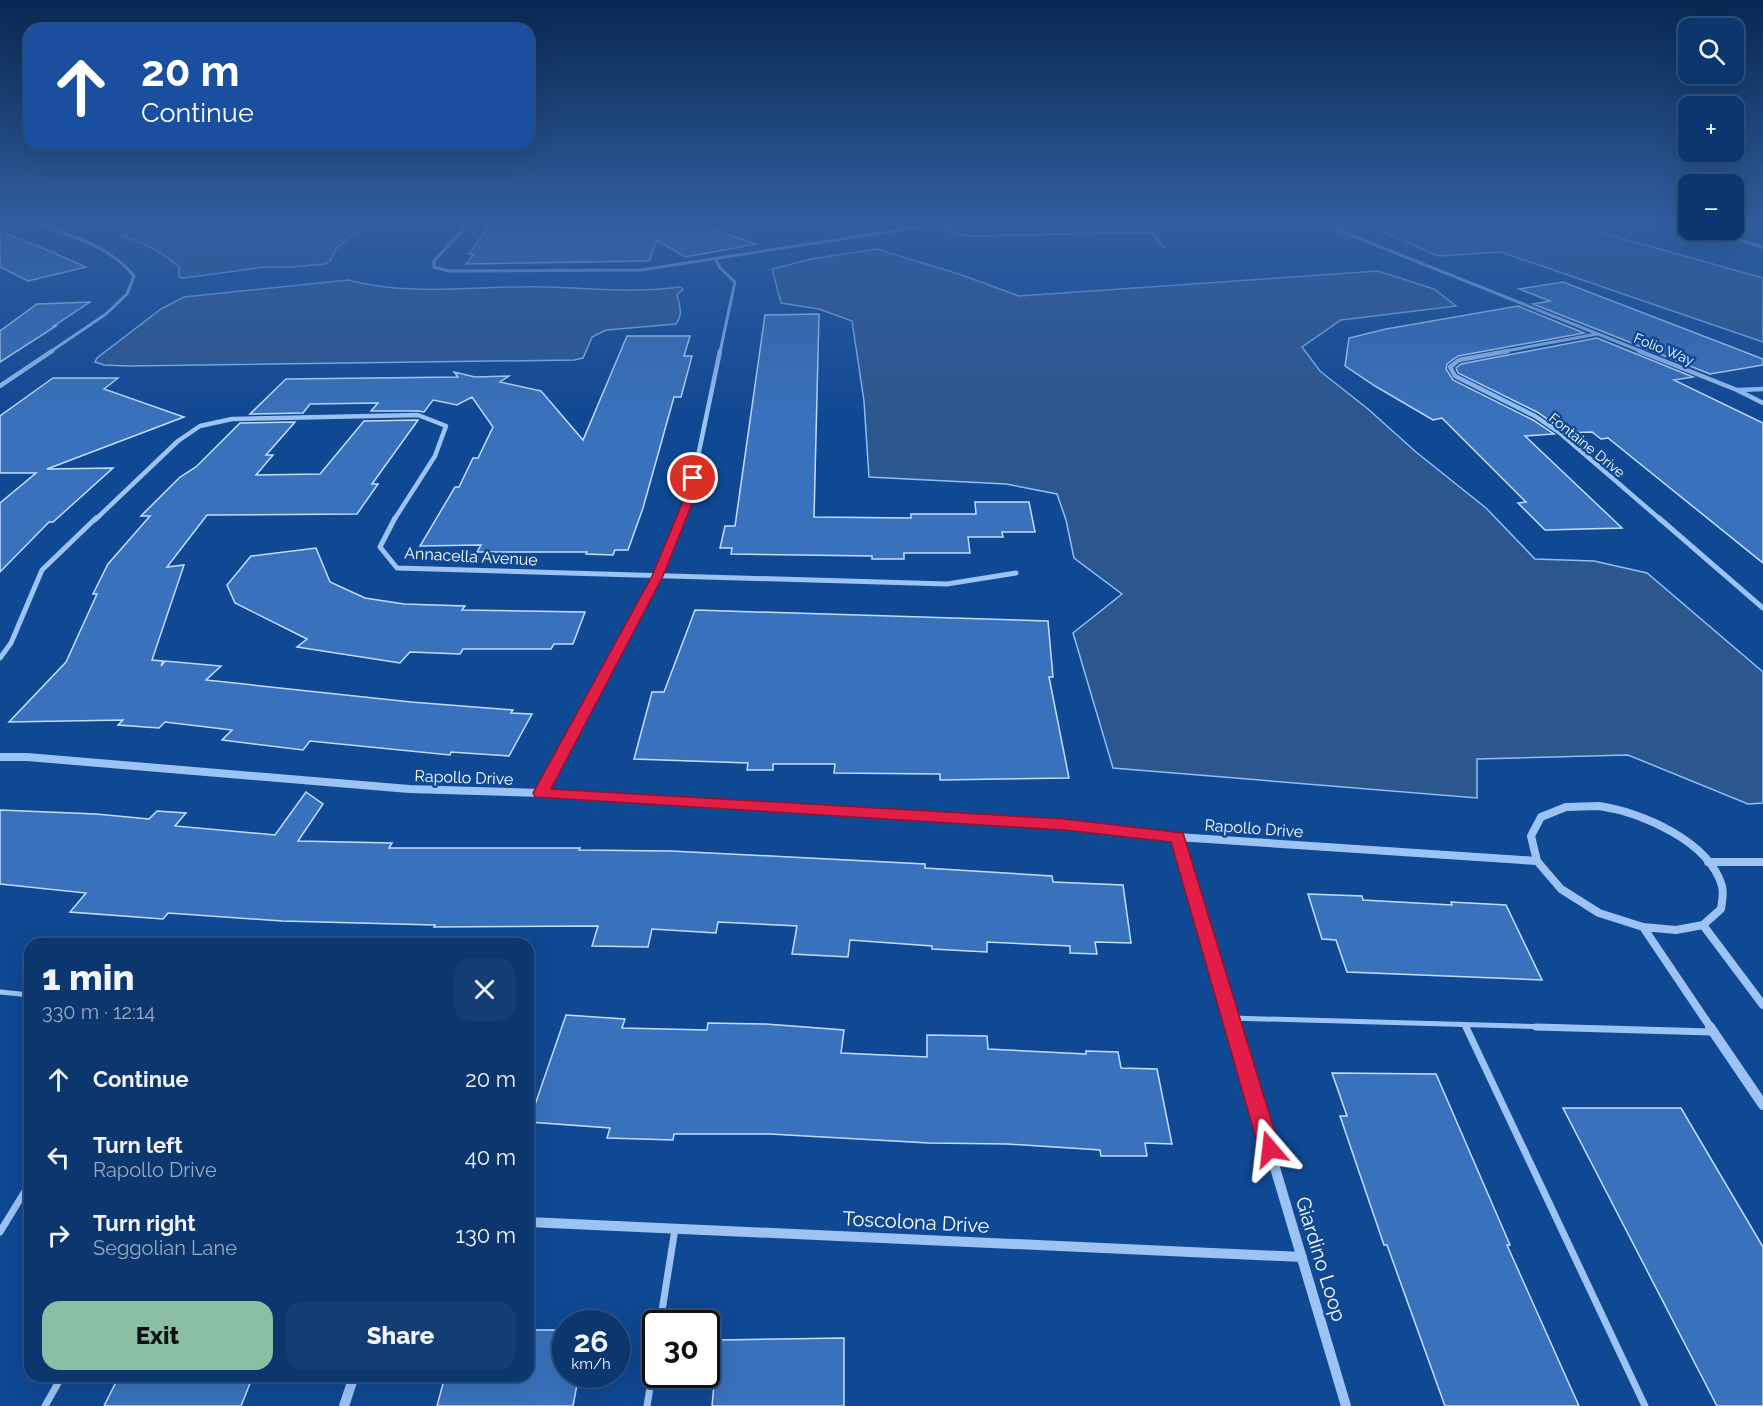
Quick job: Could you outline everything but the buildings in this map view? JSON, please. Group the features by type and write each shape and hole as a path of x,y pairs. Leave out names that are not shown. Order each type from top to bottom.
{"street":[{"path":"0,386 106,314 129,290"},
{"path":"541,793 657,576 689,499 733,290"},
{"name":"Folio Way","path":"1486,290 1737,390 1763,403"},
{"name":"Fontaine Drive","path":"1597,334 1459,360 1450,367 1455,376 1535,416 1560,433 1763,608"},
{"path":"1737,390 1763,390"},
{"name":"Annacella Avenue","path":"0,658 11,643 26,603 42,570 178,441 200,426 232,418 418,416 446,426 443,443 387,527 380,547 397,568 947,584 1016,573"},
{"name":"Rapollo Drive","path":"0,757 209,770 409,789 541,793 1064,824 1177,837 1537,861"},
{"path":"1566,807 1602,807 1641,817 1679,836 1708,862 1722,887 1721,909 1703,925 1676,930 1643,927 1599,913 1561,889 1537,861 1531,836 1541,817 1566,807"},
{"name":"Giardino Loop","path":"1177,837 1346,1406"},
{"path":"1708,862 1763,862"},
{"path":"1703,925 1763,1005"},
{"path":"1643,927 1763,1105"},
{"name":"Toscolona Drive","path":"534,1222 1302,1257"},
{"path":"344,1406 352,1382"}],"lane":[{"path":"0,992 24,994"},
{"path":"1231,1018 1714,1032"},
{"path":"1465,1025 1645,1406"},
{"path":"0,1232 24,1193"},
{"path":"662,1310 675,1229"},
{"path":"45,1406 59,1382"},
{"path":"647,1406 650,1388"}],"water":[{"path":"255,290 682,290 677,295 680,314 676,324 606,330 592,337 583,358 574,360 128,366 104,365 95,362 97,358 161,309 184,297"},
{"path":"777,290 1002,290 1019,296 1111,290 1435,290 1456,306 1341,320 1302,347 1320,371 1486,508 1535,559 1594,561 1647,573 1763,672 1763,803 1748,804 1628,755 1477,759 1477,798 1113,768 1073,633 1122,594 1074,558 1066,520 1057,494 1006,484 869,477 864,401 852,321 819,309 781,303"},
{"path":"1610,290 1763,290 1763,342"}],"route":[{"path":"693,478 689,499 657,576 541,793 1064,824 1177,837 1270,1149"}]}
